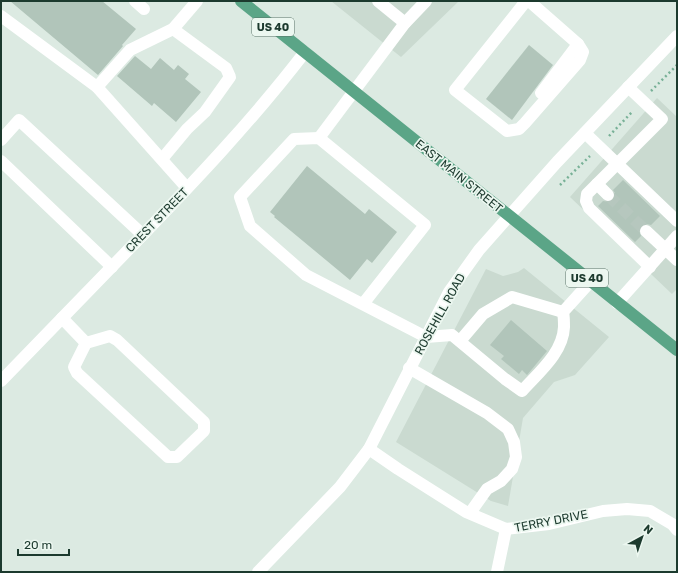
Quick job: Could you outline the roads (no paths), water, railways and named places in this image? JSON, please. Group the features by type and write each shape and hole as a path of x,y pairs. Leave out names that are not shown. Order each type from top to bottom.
{"main road":[{"name":"EAST MAIN STREET","path":"242,1 677,350"}],"street":[{"path":"97,87 130,50 173,29 197,1"},
{"path":"319,138 405,23 426,1"},
{"path":"526,1 455,90 507,131 519,129 525,123 580,60 583,52 578,44 529,1"},
{"path":"381,2 405,23"},
{"path":"1,16 97,87 187,188"},
{"path":"162,159 187,129 205,112 230,77 226,68 173,29"},
{"name":"ROSEHILL ROAD","path":"258,572 335,492 369,449 449,292 479,250 585,132 677,36"},
{"name":"CREST STREET","path":"1,381 143,235 235,137 270,98 305,52"},
{"path":"628,87 662,119 587,194 586,201 589,208 650,267"},
{"path":"1,140 19,120 143,235"},
{"path":"585,132 677,221"},
{"path":"363,304 425,224 319,138 294,139 240,197 250,226 306,275 426,337 452,335 505,379 522,391 553,357 564,328 563,312 591,281"},
{"path":"1,161 112,267"},
{"path":"597,184 608,195"},
{"path":"646,231 677,260"},
{"path":"617,303 677,236"},
{"path":"460,341 483,314 512,297 563,312"},
{"path":"62,318 86,343"},
{"path":"110,336 117,340 204,422 204,431 177,457 168,457 77,373 74,367 86,343 110,336"},
{"path":"410,368 487,413 508,429 514,442 516,457 512,469 501,481 487,489 470,513"},
{"name":"TERRY DRIVE","path":"369,449 398,469 470,513 506,529 549,524 603,511 627,509 650,511 672,524 677,530"},
{"path":"497,572 506,529"}],"tunnel":[{"path":"608,195 646,231"}]}
